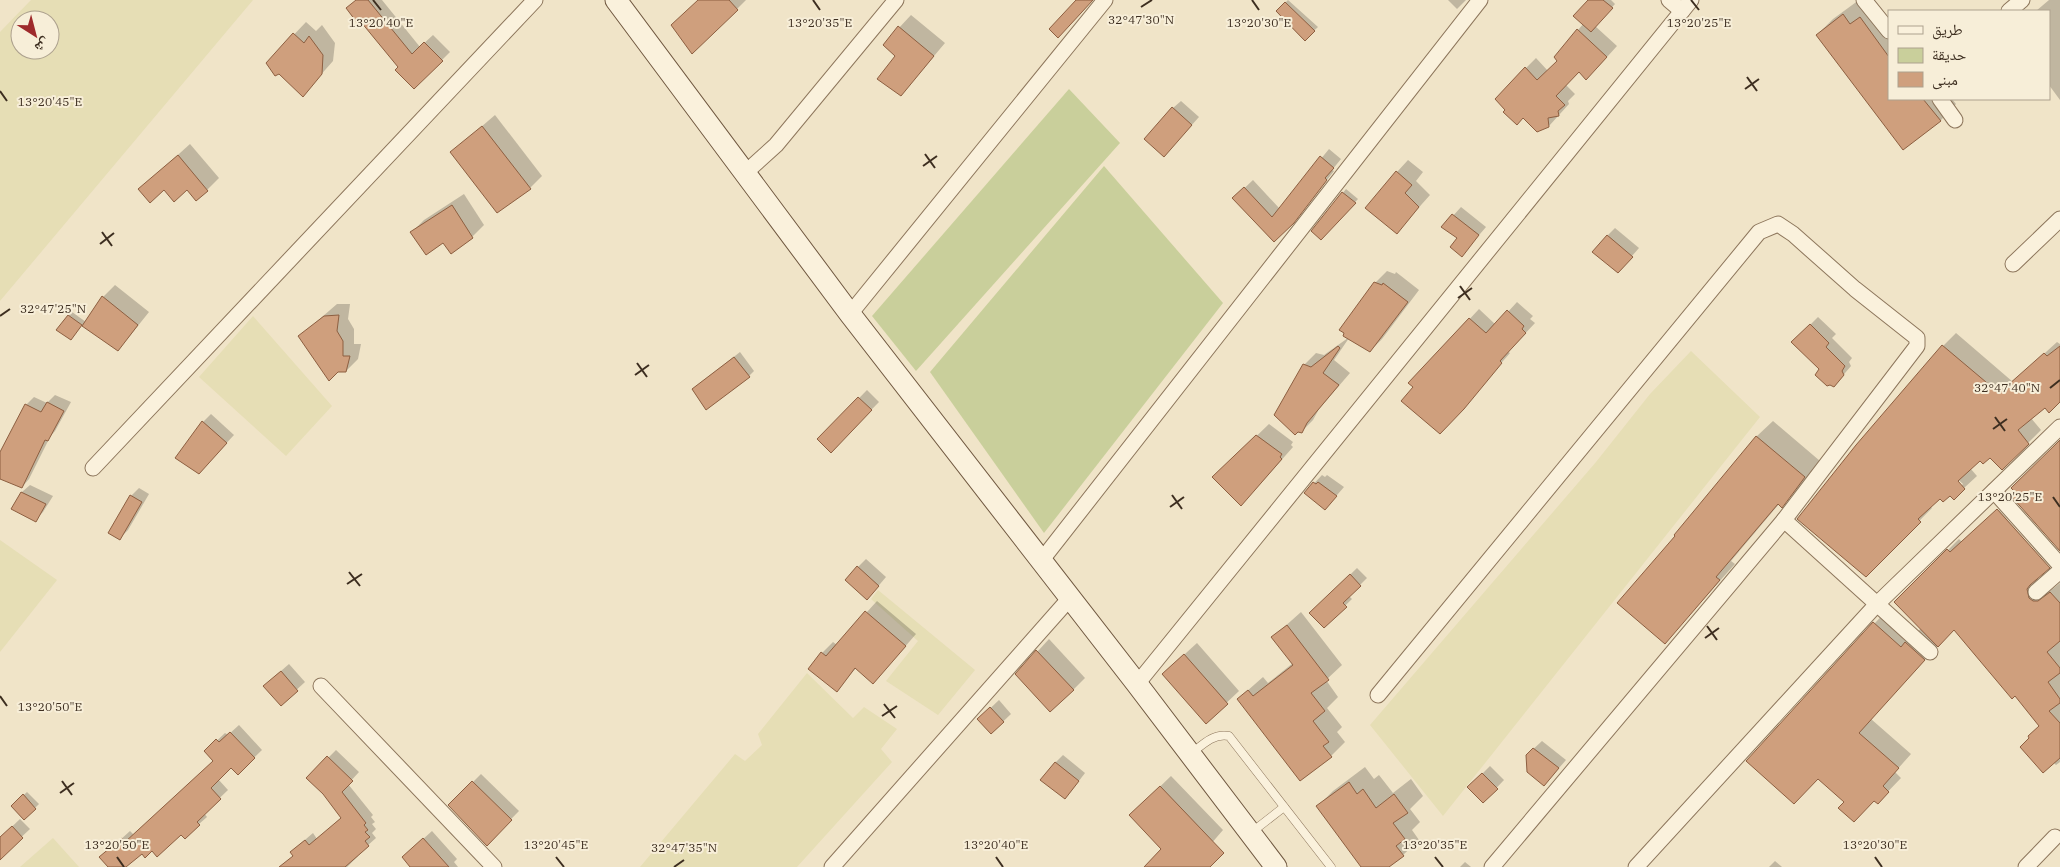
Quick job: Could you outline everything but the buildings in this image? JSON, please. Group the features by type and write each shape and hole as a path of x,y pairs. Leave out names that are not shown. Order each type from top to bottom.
{"main road":[{"path":"616,0 850,314 1138,684 1276,867"}],"street":[{"path":"93,468 535,0"},
{"path":"745,173 776,145 896,0"},
{"path":"850,314 1105,0"},
{"path":"1041,561 1480,0"},
{"path":"1138,684 1686,5 1669,0"},
{"path":"1864,0 1888,30"},
{"path":"2010,10 2022,0"},
{"path":"1941,100 1955,120"},
{"path":"2013,264 2060,219"},
{"path":"1378,695 1759,232 1778,224 1793,234 1855,289 1917,338 1918,342 1784,520 1492,867"},
{"path":"1636,867 1877,604 2060,427"},
{"path":"1994,491 2060,565"},
{"path":"1784,520 1930,652"},
{"path":"2036,592 2060,571"},
{"path":"832,867 1070,598"},
{"path":"321,686 494,867"},
{"path":"2026,867 2055,837"}],"lane":[{"path":"1190,754 1210,739 1221,735 1228,736 1331,867"},
{"path":"1250,833 1284,807"}],"shaded area":[{"path":"31,0 253,0 0,301 0,32 10,22 10,60 60,60 60,10 21,10"},
{"path":"253,316 332,406 286,456 199,377"},
{"path":"1691,351 1760,417 1443,816 1370,725 1596,462 1650,394"},
{"path":"0,540 57,580 0,652"},
{"path":"878,590 975,670 938,715 886,681 918,641 871,599"},
{"path":"807,673 853,718 864,707 897,729 881,749 892,762 797,867 640,867 735,754 745,761 762,745 758,734"},
{"path":"53,838 79,867 20,867"}],"green space":[{"path":"1069,89 1120,143 916,371 872,316"},
{"path":"1104,166 1223,303 1044,533 930,372"}]}
